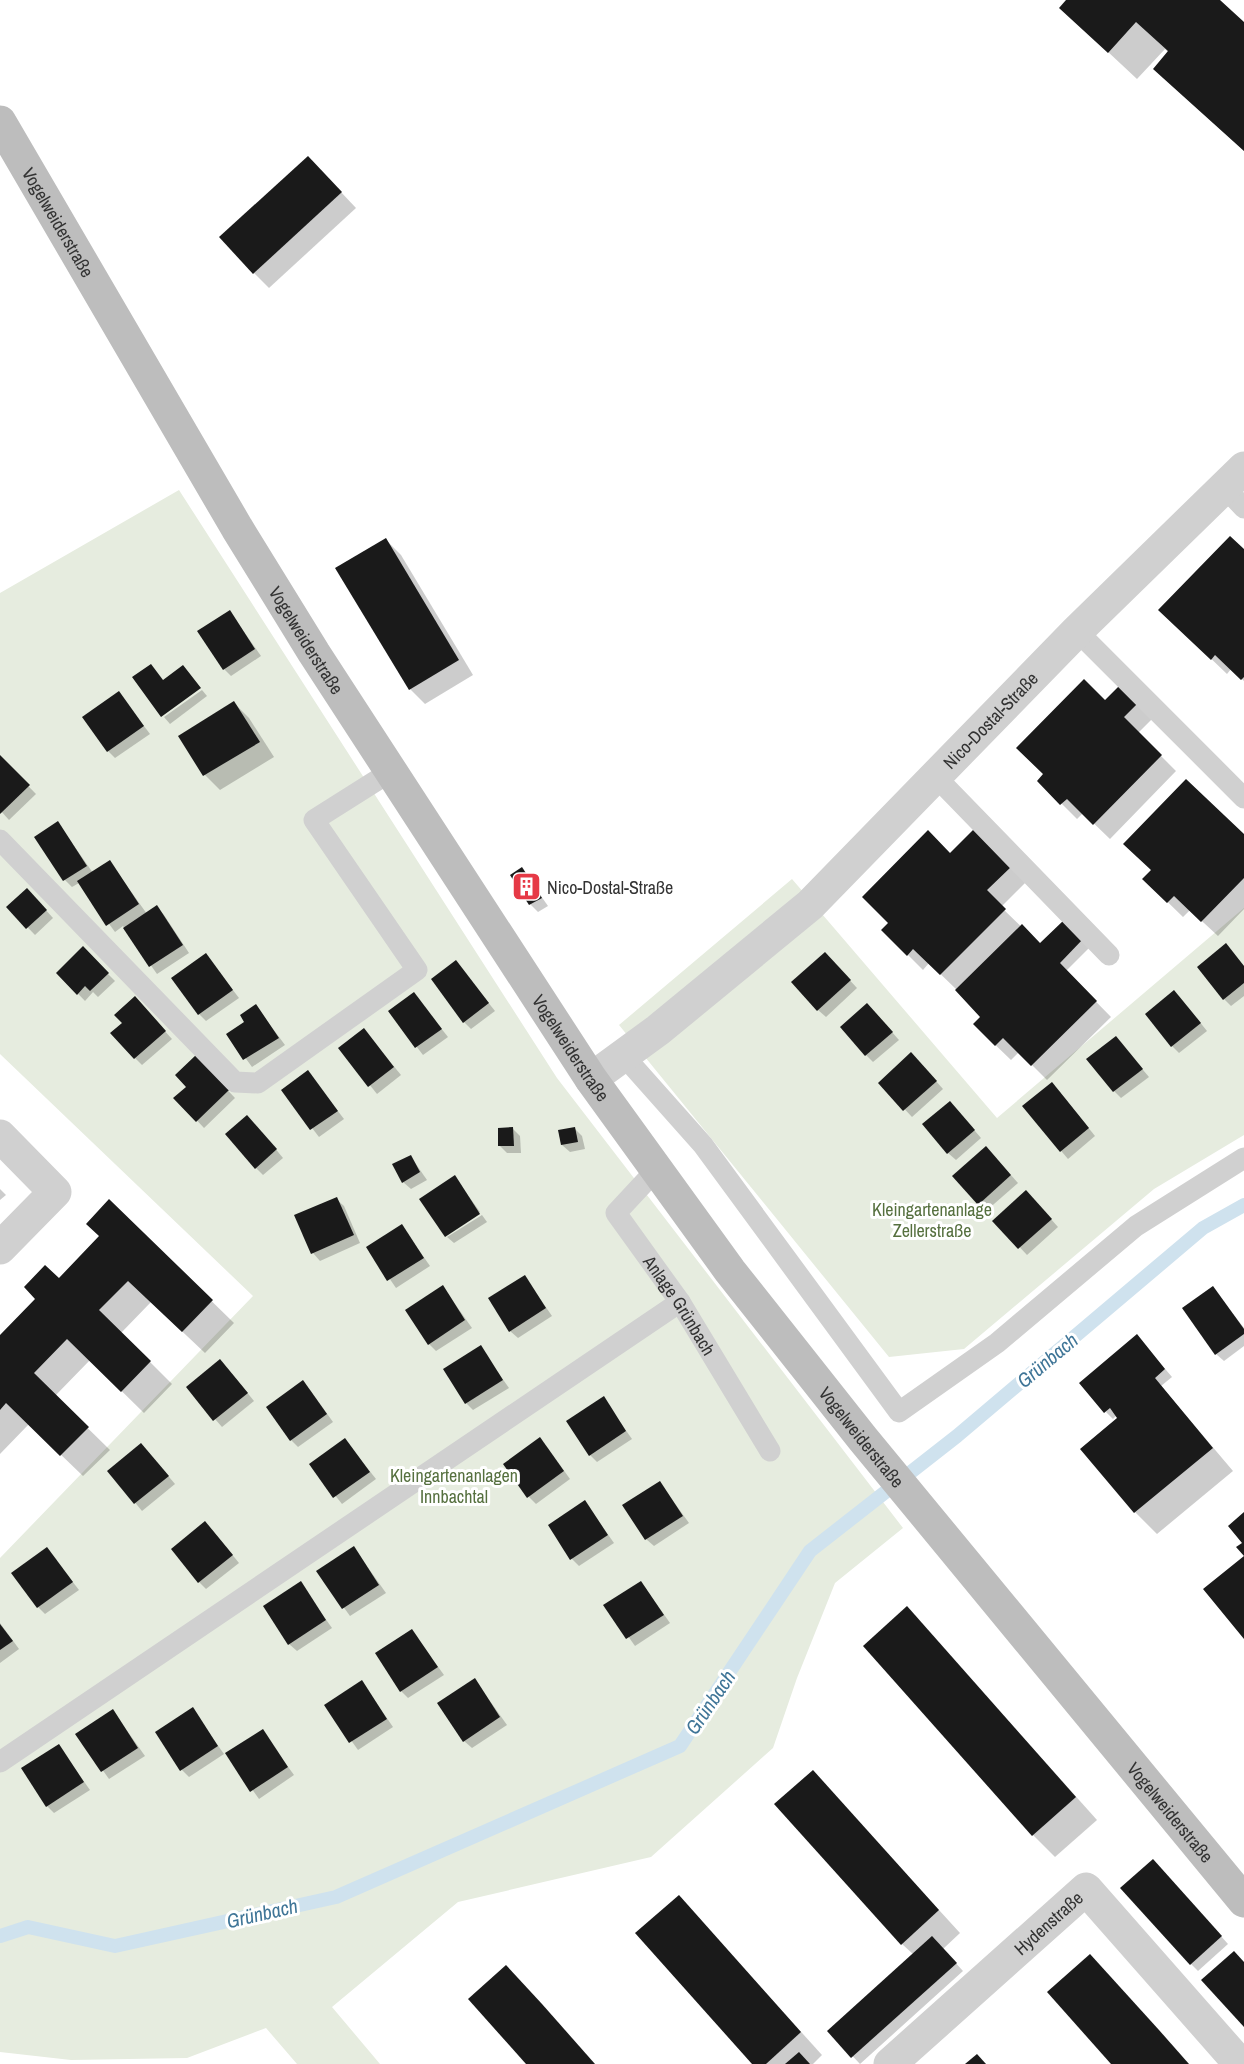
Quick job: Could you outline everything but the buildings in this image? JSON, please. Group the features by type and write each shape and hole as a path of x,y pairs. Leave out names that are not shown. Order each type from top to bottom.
{"main road":[{"name":"Vogelweiderstraße","path":"0,122 237,528 390,772 591,1078 730,1271 874,1453 1244,1901"}],"street":[{"name":"Nico-Dostal-Straße","path":"591,1078 658,1030 810,905 937,778 1077,631 1238,488"},
{"path":"0,1137 56,1192 0,1248"},
{"name":"Hydenstraße","path":"890,2064 1086,1889 1240,2064"}],"lane":[{"path":"1077,631 1244,798"},
{"path":"0,840 235,1082 258,1083 417,970 314,820 390,772"},
{"path":"937,778 1109,955"},
{"path":"623,1055 703,1146 899,1412 997,1343 1136,1226 1244,1158"},
{"name":"Anlage Grünbach","path":"656,1170 616,1213 680,1302 770,1450"},
{"path":"0,1762 680,1302"}],"green space":[{"name":"Kleingartenanlagen Innbachtal","path":"179,490 557,1078 903,1528 835,1583 797,1678 773,1748 651,1857 458,1902 332,2007 380,2064 297,2064 266,2028 187,2058 71,2060 0,2052 0,1558 253,1296 0,1054 0,593"},
{"name":"Kleingartenanlage Zellerstraße","path":"792,879 997,1118 1244,908 1244,1135 1154,1189 964,1349 889,1357 619,1025"}],"waterway":[{"name":"Grünbach","path":"0,1936 28,1927 115,1946 336,1897 680,1746 810,1551 957,1436 1203,1228 1244,1205"}],"place":[{"name":"Nico-Dostal-Straße","path":"526,887"}]}
